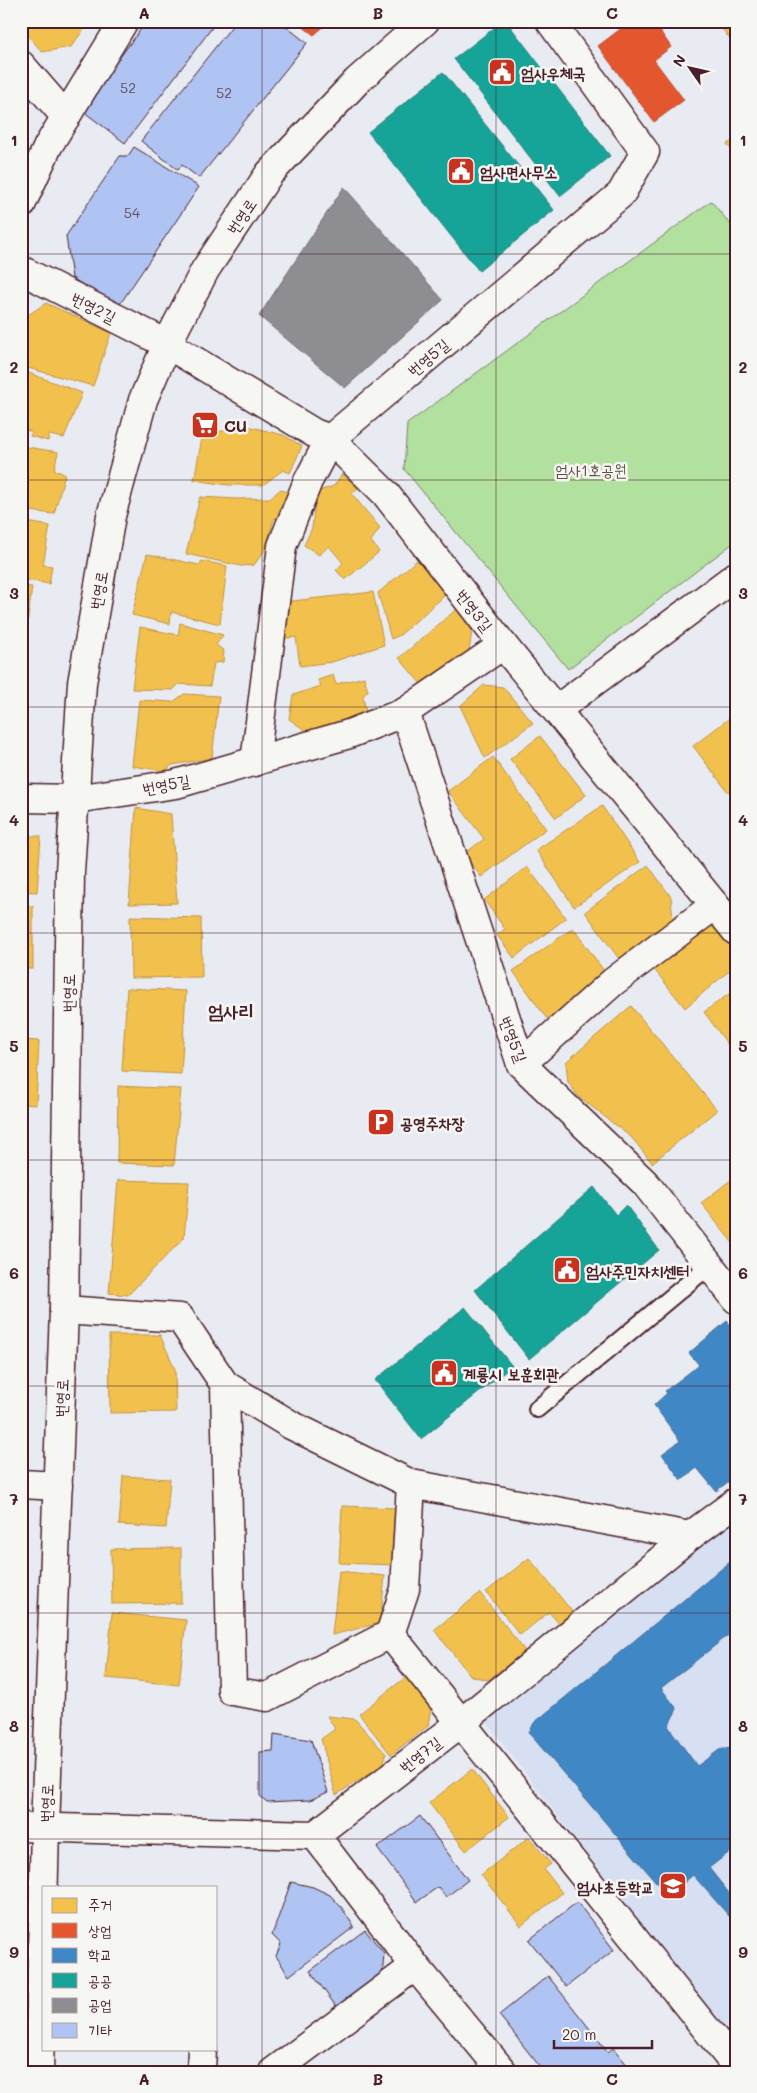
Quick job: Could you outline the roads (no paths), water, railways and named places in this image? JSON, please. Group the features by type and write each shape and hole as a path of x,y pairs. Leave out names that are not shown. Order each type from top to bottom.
{"street":[{"path":"21,205 48,146 124,21"},
{"name":"번영로","path":"39,2072 33,1828 58,1486 64,1310 70,872 82,683 111,516 143,400 167,344 205,270 268,174 357,81 425,21"},
{"name":"번영5길","path":"255,762 282,546 308,481 330,439 621,194 645,152 550,21"},
{"path":"21,65 66,117"},
{"name":"번영2길","path":"21,270 167,344"},
{"name":"번영3길","path":"167,344 314,433 330,439 385,493 503,645 736,931"},
{"path":"556,710 736,576"},
{"name":"번영5길","path":"21,798 75,799 176,784 349,734 405,712 503,645"},
{"name":"번영5길","path":"405,712 521,1064 645,1183 736,1299"},
{"path":"521,1064 613,982 715,905"},
{"path":"64,1310 180,1318 225,1385 291,1425 411,1484 690,1536"},
{"path":"225,1385 232,1691 267,1697 390,1634 405,1589 411,1484"},
{"path":"21,1484 58,1486"},
{"name":"번영7길","path":"314,1835 462,1722 690,1536 736,1502"},
{"path":"390,1634 736,2066"},
{"path":"33,1828 314,1835 415,1966 503,2072"},
{"path":"273,2072 415,1966"},
{"path":"201,2072 202,2050"}],"lane":[{"path":"537,1409 710,1265"}],"place":[{"name":"엄사우체국","path":"502,72"},
{"name":"엄사면사무소","path":"461,171"},
{"name":"CU","path":"205,425"},
{"name":"공영주차장","path":"381,1122"},
{"name":"엄사주민자치센터","path":"567,1270"},
{"name":"계룡시 보훈회관","path":"444,1373"},
{"name":"엄사초등학교","path":"673,1886"}],"district":[{"name":"엄사리","path":"231,1010"}],"park label":[{"name":"엄사1호공원","path":"591,469"}]}
